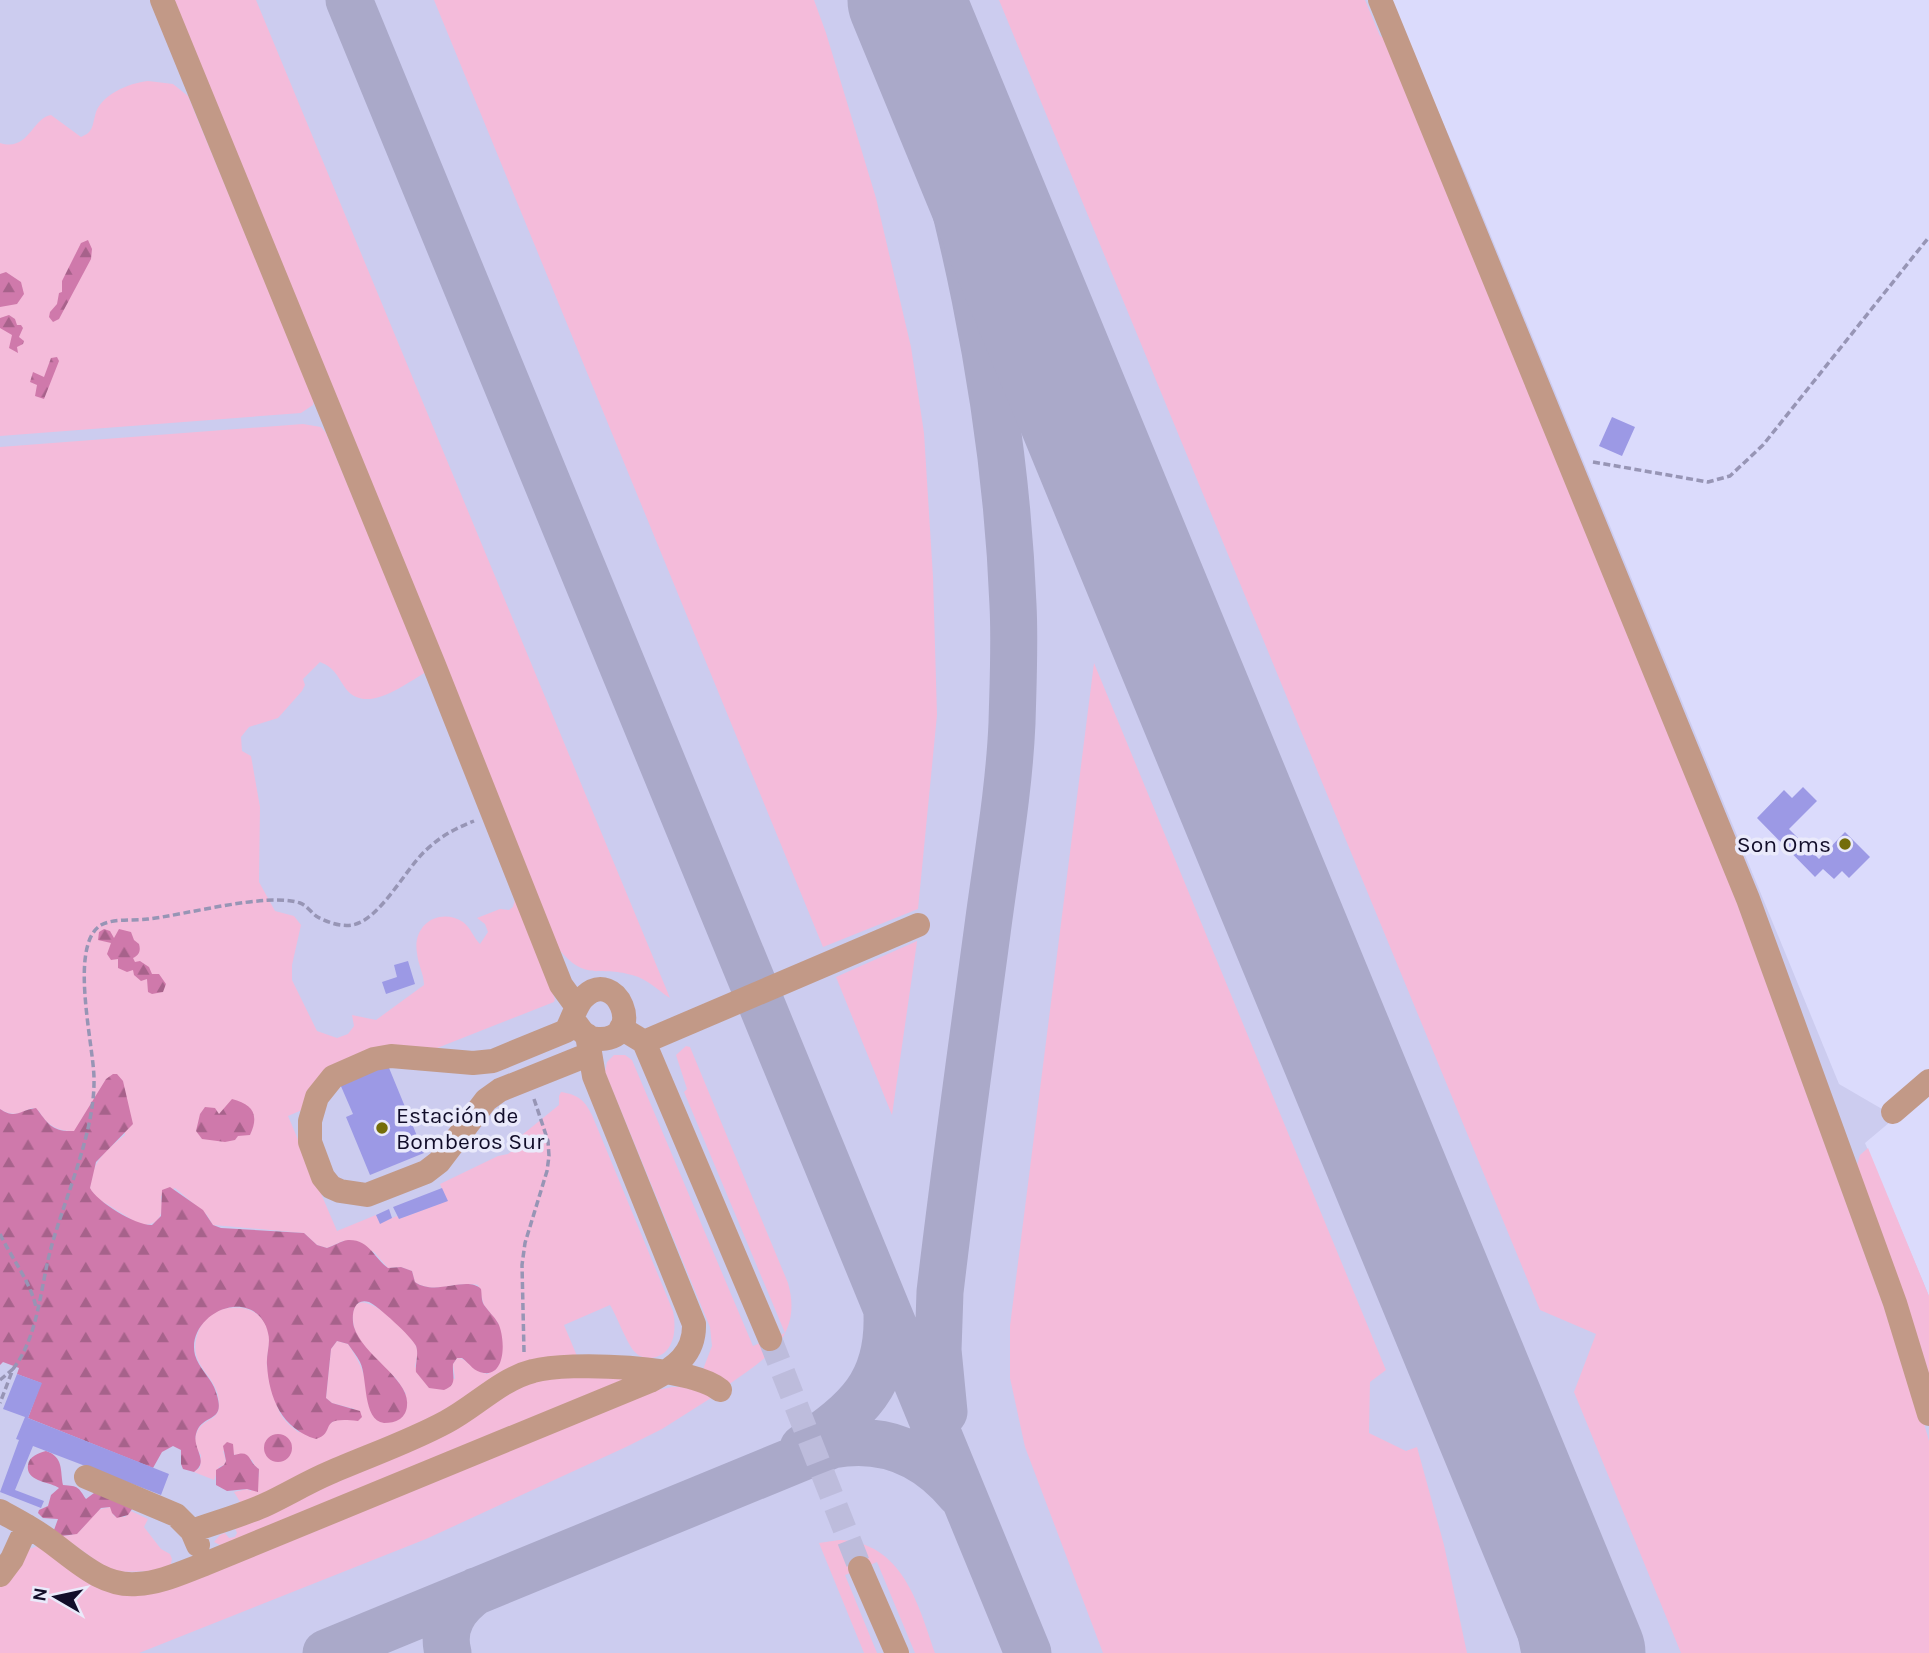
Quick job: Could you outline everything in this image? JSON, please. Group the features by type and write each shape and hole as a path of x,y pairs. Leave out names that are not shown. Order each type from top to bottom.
{"street":[{"path":"0,1511 27,1525 92,1572 120,1583 136,1585 156,1581 205,1564 665,1373 676,1366 688,1351 694,1324 594,1076 582,1028 561,985 162,0"},
{"path":"1380,0 1748,899 1895,1303 1929,1414"},
{"path":"644,1042 918,925"},
{"path":"582,1028 566,1031 493,1061 473,1063 391,1056 374,1059 332,1077 317,1097 309,1133 312,1150 323,1177 331,1187 349,1194 368,1195 426,1172 439,1162 486,1100 500,1090 527,1079 582,1028 587,994 603,990 611,993 622,1004 624,1020 621,1028 610,1038 594,1039 582,1028"},
{"path":"621,1028 644,1042 770,1339"},
{"path":"1893,1112 1929,1082"},
{"path":"192,1531 267,1504 327,1474 443,1424 510,1381 533,1370 630,1367 695,1378 720,1390"},
{"path":"86,1476 176,1515 192,1531 205,1564"},
{"path":"0,1575 12,1559 27,1525"},
{"path":"860,1569 897,1653"}],"path":[{"path":"1592,463 1708,482 1730,476 1763,445 1929,237"},
{"path":"0,1403 13,1369 28,1345 52,1246 81,1152 94,1092 85,981 87,944 96,929 111,922 145,920 239,903 278,901 301,903 317,917 333,924 351,926 366,920 424,852 449,831 493,814"},
{"path":"510,1381 525,1349 522,1311 525,1243 549,1156 548,1141 527,1079"},
{"path":"0,1234 29,1285 37,1310"},
{"path":"0,1380 13,1369"}],"shaded area":[{"path":"0,0 1389,0 1466,175 1839,1084 1882,1109 1890,1122 1865,1143 1929,1296 1929,1653 0,1653"},
{"path":"174,0 256,0 670,998 638,977 577,966 558,948"},
{"path":"434,0 814,0 876,198 911,347 924,433 933,577 937,715 918,909 823,947"},
{"path":"999,0 1365,0 1380,36 1387,39 1695,787 1916,1395 1929,1441 1929,1653 1681,1653 1574,1392 1596,1334 1540,1310"},
{"path":"148,81 173,84 188,96 314,400 313,405 301,413 0,436 0,143 18,143 39,122 51,115 81,137 90,131 98,109 109,96 124,87"},
{"path":"303,424 321,427 326,433 426,672 386,695 364,699 346,689 338,676 320,662 303,679 305,685 302,691 278,718 249,727 241,737 242,751 251,756 260,807 259,882 275,911 294,916 301,925 292,965 292,980 317,1031 337,1038 348,1034 354,1026 352,1015 376,1020 424,985 417,943 419,934 429,921 445,917 463,922 480,944 488,932 485,924 477,918 500,909 509,910 513,907 516,896 555,999 554,1002 427,1052 392,1046 302,1110 288,1116 337,1231 376,1215 380,1223 397,1216 399,1219 447,1201 440,1184 498,1156 508,1154 519,1146 522,1135 559,1105 561,1092 576,1096 583,1101 592,1115 673,1311 674,1334 669,1347 659,1356 641,1356 630,1345 610,1305 564,1325 577,1356 242,1505 234,1492 247,1489 251,1491 259,1476 259,1469 252,1460 223,1451 226,1461 219,1467 214,1480 194,1472 200,1468 201,1455 195,1447 195,1437 202,1425 215,1416 219,1404 218,1393 196,1353 199,1330 210,1315 235,1307 248,1309 264,1321 269,1334 267,1366 280,1413 298,1432 324,1434 329,1424 355,1409 332,1403 326,1398 331,1349 337,1341 348,1344 356,1357 364,1377 367,1399 406,1394 396,1378 374,1359 359,1340 353,1319 355,1307 361,1303 382,1311 412,1339 417,1351 415,1367 455,1379 453,1364 457,1358 488,1374 500,1360 502,1343 498,1323 484,1305 478,1285 422,1286 415,1282 412,1271 401,1267 388,1268 374,1252 343,1241 327,1248 317,1245 304,1233 213,1225 207,1215 175,1188 161,1196 159,1218 146,1225 139,1224 97,1198 90,1189 93,1171 106,1152 125,1135 123,1081 75,1131 54,1127 39,1111 32,1108 16,1114 0,1109 0,447"},
{"path":"1094,663 1386,1370 1370,1382 1369,1433 1406,1451 1417,1447 1444,1545 1467,1653 1103,1653 1025,1447 1010,1378 1010,1326"},
{"path":"917,942 892,1115 836,977"},
{"path":"686,1046 690,1047 788,1283 791,1301 785,1333 684,1092 687,1089 676,1055"},
{"path":"614,1055 625,1055 632,1060 753,1346 785,1333 768,1355 728,1385 702,1372 712,1346 710,1327 605,1072 607,1062"},
{"path":"1868,1148 1929,1296 1929,1387 1857,1165 1860,1155"},
{"path":"541,1375 635,1377 222,1546 214,1542 225,1533 229,1538 235,1537 237,1533 233,1523"},
{"path":"672,1387 698,1390 711,1398 662,1429 626,1447 426,1539 139,1653 0,1653 0,1584 29,1549 38,1546 114,1593 648,1392"},
{"path":"111,1507 114,1516 125,1517 131,1511 148,1519 144,1527 161,1549 170,1554 170,1568 165,1571 112,1572 62,1536 76,1533 100,1509"},
{"path":"839,1540 861,1543 878,1551 893,1563 914,1596 935,1653 915,1653 877,1562 845,1575 877,1653 864,1653 819,1543"}],"green space":[{"path":"88,240 92,249 91,259 59,319 53,322 49,317 50,312 62,292 62,281 81,243"},
{"path":"6,272 21,282 24,294 17,304 0,307 0,274"},
{"path":"9,315 23,328 19,337 24,341 17,347 18,353 9,348 12,335 0,328 0,318"},
{"path":"57,357 59,361 44,399 35,396 37,385 30,382 33,372 44,377 51,358"},
{"path":"104,929 110,931 114,938 119,929 131,932 140,946 137,956 133,958 135,962 140,961 149,967 152,974 159,974 166,984 163,992 148,992 147,979 141,981 134,975 133,970 127,972 118,968 118,959 111,960 107,954 111,943 98,940 99,932"},
{"path":"117,1074 123,1081 133,1124 96,1162 90,1188 109,1206 137,1222 152,1225 161,1216 162,1190 170,1187 203,1210 213,1225 221,1228 304,1233 317,1245 327,1248 348,1240 355,1241 366,1246 388,1268 401,1267 412,1271 415,1282 423,1286 475,1285 481,1289 483,1303 500,1329 503,1345 497,1368 484,1373 462,1358 457,1358 453,1364 451,1386 444,1390 429,1388 416,1372 417,1352 413,1342 373,1304 359,1302 353,1313 354,1327 366,1348 401,1386 406,1395 406,1411 394,1422 384,1423 377,1420 369,1407 360,1362 348,1344 337,1341 331,1349 326,1398 332,1403 360,1411 362,1417 358,1421 336,1421 329,1426 326,1433 316,1439 294,1428 274,1400 268,1377 269,1337 264,1321 251,1310 233,1307 210,1317 195,1338 195,1355 214,1387 219,1408 217,1413 199,1427 196,1434 201,1464 194,1472 183,1469 181,1450 173,1446 162,1452 153,1468 28,1418 41,1383 17,1374 19,1368 3,1362 0,1365 0,1109 14,1114 36,1108 55,1128 74,1131 106,1079"},
{"path":"232,1099 245,1104 252,1111 254,1121 250,1135 238,1136 235,1140 225,1142 202,1139 196,1131 200,1114 205,1107 215,1108 219,1114"},
{"path":"278,1434 288,1438 292,1448 288,1458 278,1462 268,1458 264,1448 268,1438"},
{"path":"227,1442 233,1444 234,1455 247,1455 259,1469 258,1492 247,1489 227,1491 216,1485 216,1470 226,1461 223,1446"},
{"path":"46,1451 58,1461 63,1485 78,1488 86,1499 98,1490 132,1509 128,1515 117,1518 110,1507 101,1508 77,1534 62,1536 54,1530 58,1519 43,1518 38,1513 48,1506 51,1495 59,1488 34,1478 28,1471 30,1459"}],"building":[{"path":"1612,417 1635,427 1622,456 1599,446"},
{"name":"Son Oms","path":"1803,787 1817,801 1789,829 1819,859 1845,832 1870,857 1849,878 1842,871 1834,879 1823,869 1815,877 1757,818 1784,790 1792,798"},
{"path":"408,961 415,984 386,994 382,982 397,977 394,965"},
{"name":"Estación de Bomberos Sur","path":"387,1063 424,1153 370,1175 346,1117 353,1114 340,1084"},
{"path":"442,1188 448,1201 399,1219 393,1207"},
{"path":"389,1209 392,1218 380,1224 376,1215"},
{"path":"17,1374 42,1383 28,1418 169,1474 161,1495 33,1446 15,1490 44,1501 41,1508 0,1492 25,1417 3,1409"}],"taxiway":[{"path":"349,0 1028,1653"},
{"path":"892,0 938,146 975,298 1000,452 1014,620 1008,776 940,1292 938,1350 944,1412"},
{"path":"803,1448 839,1421 866,1394 876,1378 882,1360 887,1315"},
{"path":"1467,1360 1515,1507 1545,1653"},
{"path":"326,1653 832,1445 869,1443 903,1451 933,1468 960,1494"},
{"path":"448,1653 448,1625 456,1610 476,1591"}],"runway":[{"path":"906,0 1587,1653"}],"tunnel":[{"path":"770,1339 860,1568"}],"place":[{"name":"Son Oms","path":"1845,844"},
{"name":"Estación de Bomberos Sur","path":"382,1128"}]}
